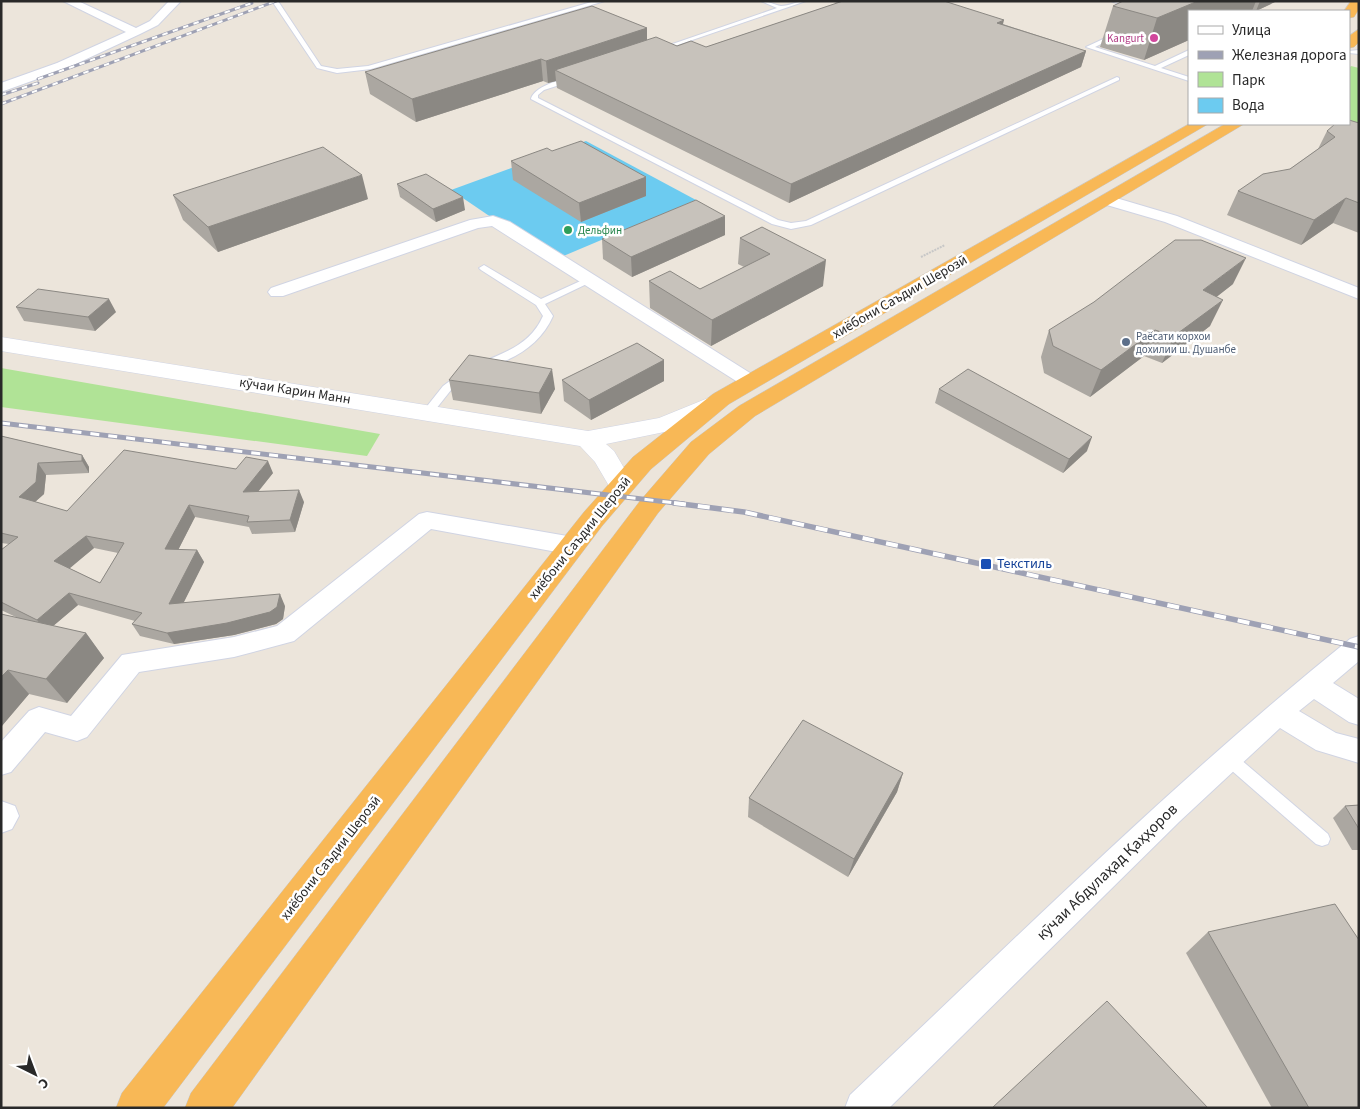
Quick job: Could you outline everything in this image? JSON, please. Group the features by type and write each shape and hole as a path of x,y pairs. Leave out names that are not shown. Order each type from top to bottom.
{"highway":[{"path":"1350,13 1358,1"},
{"path":"1353,50 1359,33"},
{"name":"хиёбони Саъдии Шерозӣ","path":"137,1108 573,546 621,485 642,464 721,400 1198,125"},
{"name":"хиёбони Саъдии Шерозӣ","path":"206,1108 649,507 700,448 747,410 1234,125"}],"street":[{"path":"68,1 136,32"},
{"path":"1,88 61,66 136,32 154,23 176,1"},
{"path":"1106,200 1171,219 1359,294"},
{"path":"277,292 476,222 493,222 504,225 751,382"},
{"name":"кӯчаи Карин Манн","path":"1,344 588,439 665,425 721,400"},
{"path":"588,439 605,457 621,485"},
{"path":"1,763 39,719 77,729 131,663 234,647 285,634 426,520 573,546"},
{"name":"кӯчаи Абдулаҳад Қаҳҳоров","path":"863,1108 1228,758 1312,683 1359,646"},
{"path":"1312,683 1359,714"},
{"path":"1279,712 1322,741 1334,746 1359,751"},
{"path":"1,815 4,816 1,819"}],"lane":[{"path":"276,1 320,67 328,71 350,71 369,68 602,1"},
{"path":"764,1 782,8"},
{"path":"653,52 803,1"},
{"path":"1114,1 1142,9"},
{"path":"1125,31 1088,47 1188,78"},
{"path":"1156,68 1188,52"},
{"path":"579,76 542,89 535,94 534,99 775,222 790,226 808,224 1117,79"},
{"path":"428,412 455,379 529,344 543,330 548,316 540,303 484,268"},
{"path":"540,303 590,280"},
{"path":"1228,758 1322,839"}],"path":[{"path":"921,257 948,243"}],"green space":[{"path":"1350,67 1359,68 1359,129 1350,124"},
{"path":"1,368 380,434 367,456 1,407"}],"water":[{"name":"Дельфин","path":"586,141 696,200 554,260 451,190"}],"building":[{"path":"843,1 944,1 1004,20 997,23 1086,51 791,184 555,70 656,37 677,46 691,41 706,47"},
{"path":"1123,1 1198,1 1157,18 1113,6"},
{"path":"592,6 647,28 546,61 541,59 412,99 365,72"},
{"path":"1350,120 1359,123 1359,203 1346,198 1314,220 1238,191 1263,174 1290,169 1335,137 1327,131 1334,125 1350,125"},
{"path":"581,141 646,177 579,203 511,161 547,148 552,151"},
{"path":"323,147 362,175 208,227 173,195"},
{"path":"426,174 463,197 433,209 397,184"},
{"path":"696,200 725,216 631,257 602,239"},
{"path":"762,227 826,260 712,320 649,281 670,271 700,289 770,254 740,238"},
{"name":"Раёсати корхои дохилии ш. Душанбе","path":"1175,240 1201,240 1246,258 1203,290 1223,300 1174,336 1155,330 1101,370 1053,346 1049,330 1094,302"},
{"path":"38,289 109,299 88,317 16,307"},
{"path":"637,343 664,360 589,400 562,380"},
{"path":"469,355 552,369 539,393 449,380"},
{"path":"968,369 1092,437 1069,459 939,389"},
{"path":"1,436 82,455 82,461 38,463 36,482 19,497 67,511 124,450 236,469 246,457 268,461 243,492 299,490 290,520 247,522 249,516 189,505 165,549 197,550 169,604 280,594 277,607 270,612 227,623 167,633 132,624 142,613 69,593 37,620 1,602 1,550 18,537 1,533","holes":["86,536 124,543 100,583 54,561"]},
{"path":"1,614 86,633 46,679 8,670 1,677"},
{"path":"803,720 903,773 854,859 749,798"},
{"path":"1359,805 1359,829 1345,806"},
{"path":"1335,904 1359,940 1359,1108 1309,1108 1208,932"},
{"path":"1107,1001 1208,1108 992,1108"}],"railway":[{"path":"1,104 276,1"},
{"path":"38,79 252,3"},
{"path":"1,95 38,83"},
{"path":"1,423 684,504"},
{"path":"674,503 744,512 1359,647"}],"place":[{"name":"Kangurt","path":"1154,38"},
{"name":"Дельфин","path":"568,230"},
{"name":"Раёсати корхои дохилии ш. Душанбе","path":"1126,342"},
{"name":"Текстиль","path":"986,564"}]}
